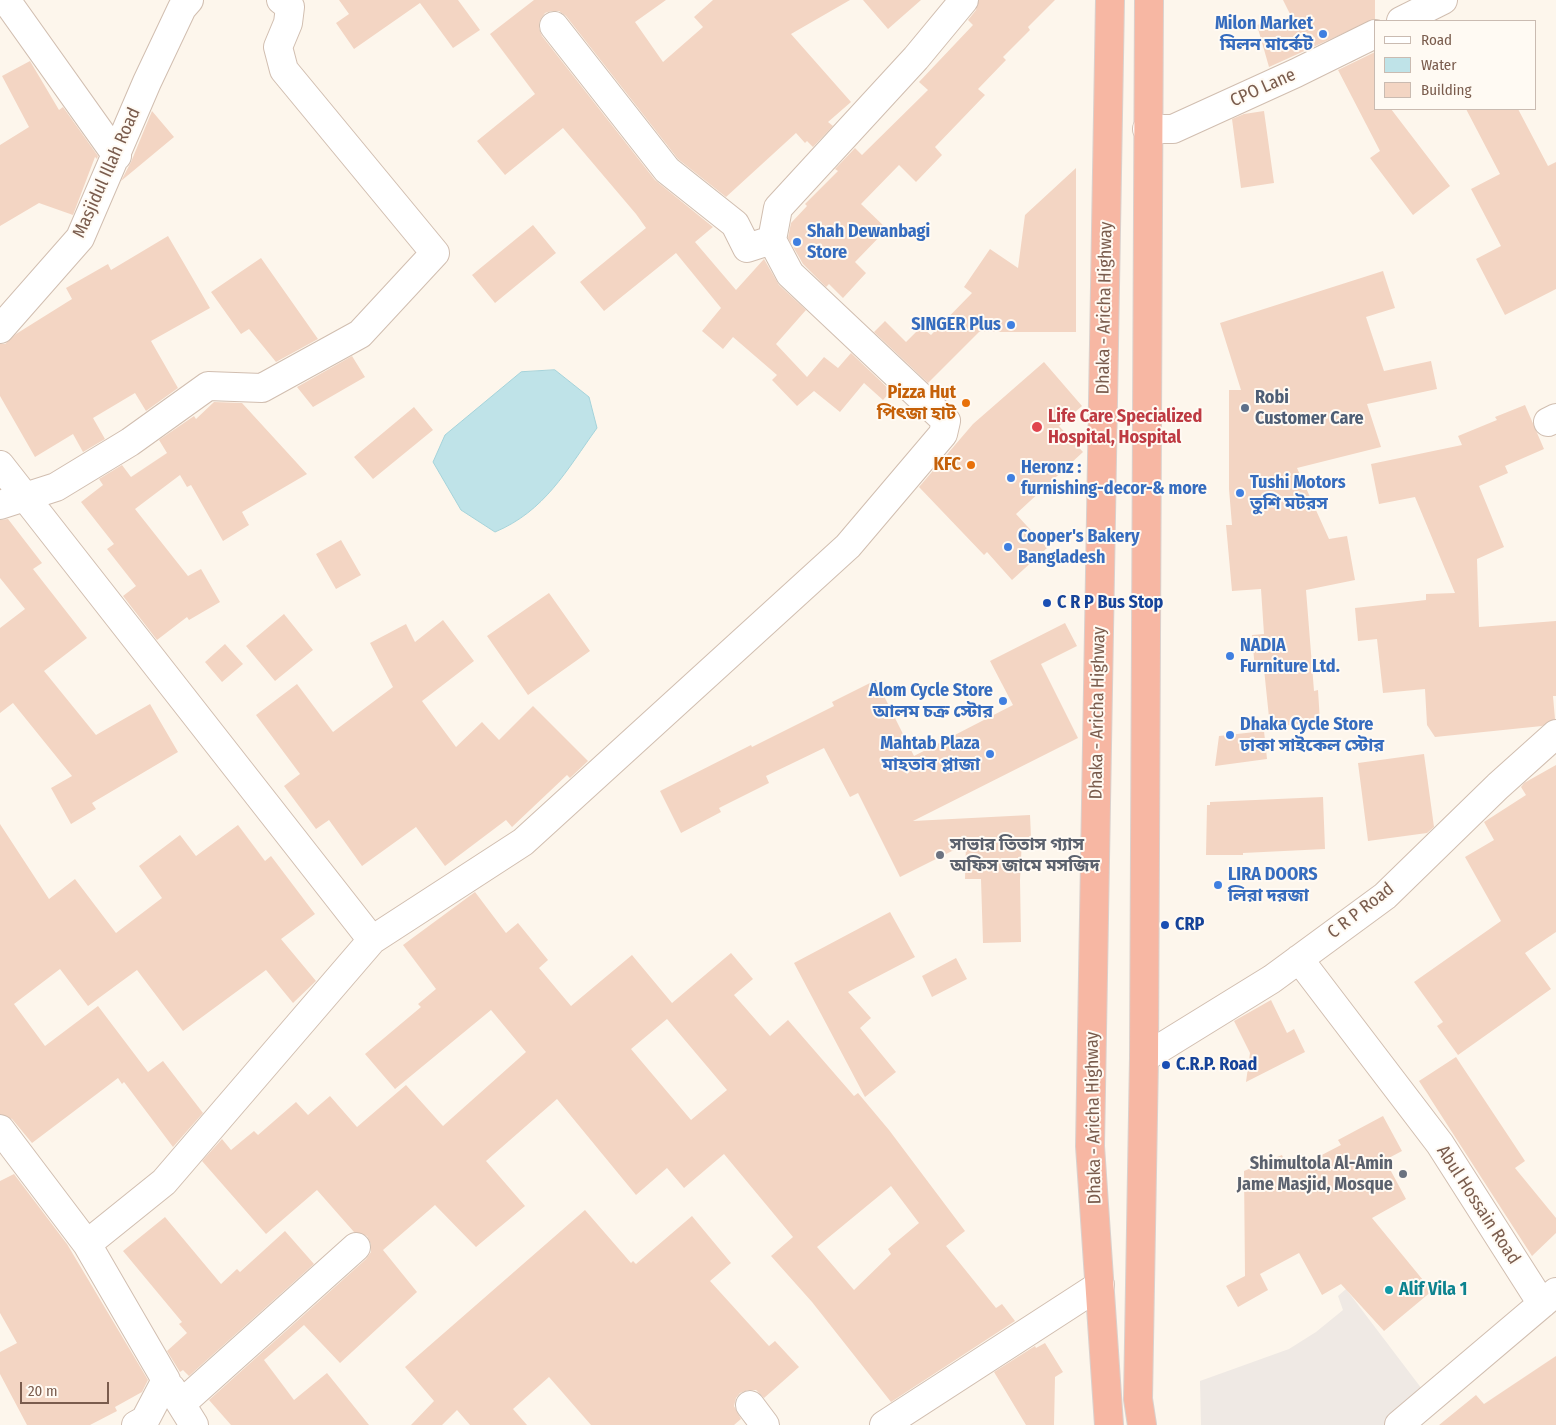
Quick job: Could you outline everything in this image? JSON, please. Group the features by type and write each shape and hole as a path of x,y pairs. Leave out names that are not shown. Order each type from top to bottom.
{"highway":[{"name":"Dhaka - Aricha Highway","path":"1109,1425 1090,1146 1110,0"},
{"path":"1142,1425 1138,1399 1144,1058 1149,0"}],"street":[{"path":"6,0 117,156"},
{"name":"Masjidul Illah Road","path":"0,329 80,238 117,156 147,82 182,8 189,0"},
{"path":"0,505 56,486 130,442 208,386 262,388 360,334 436,253 284,70 278,47 288,23 290,7 281,0"},
{"path":"735,224 778,208 916,58 964,0"},
{"path":"1403,20 1443,0"},
{"path":"554,26 667,170 735,224 747,248 772,240"},
{"name":"CPO Lane","path":"1148,129 1173,129 1296,73 1374,34"},
{"path":"87,1244 164,1182 372,940 524,842 848,546 942,434 946,421 790,274 772,240 778,208"},
{"path":"0,465 372,940"},
{"name":"C R P Road","path":"1144,1058 1272,979 1385,896 1498,786 1556,734"},
{"name":"Abul Hossain Road","path":"1299,959 1440,1144 1549,1298 1398,1425"},
{"path":"0,1129 87,1244 187,1414 356,1247"},
{"path":"884,1425 1100,1286"},
{"path":"136,1425 145,1420 166,1380"}],"shaded area":[{"path":"1346,1289 1425,1393 1387,1425 1201,1425 1200,1381 1289,1349 1316,1332 1343,1310 1338,1296"}],"water":[{"path":"555,370 589,397 597,428 564,474 541,501 528,513 495,532 461,510 433,462 445,435 521,372"}],"building":[{"path":"339,0 458,0 480,30 453,48 420,3 354,49 336,23 349,14"},
{"path":"534,0 666,0 635,22 663,62 703,27 694,17 713,0 850,0 791,34 851,102 828,122 833,126 813,147 807,141 805,143 796,133 726,197 678,159 566,16 559,11 545,13 540,20 539,28 542,36 655,180 713,227 695,242 736,290 764,259 779,285 806,310 776,344 807,377 824,357 838,368 851,353 891,391 883,400 864,383 840,412 814,391 797,406 772,380 777,375 733,337 723,349 702,331 721,308 676,253 604,311 580,282 646,228 636,214 563,128 505,175 477,141 535,94 490,34"},
{"path":"863,0 921,0 888,29"},
{"path":"979,0 1055,0 1028,27 1030,30 1003,57 1006,60 978,89 985,95 935,147 942,155 916,182 899,165 861,204 887,229 855,262 866,273 843,298 829,284 826,287 803,264 788,238 791,223 807,206 805,204 838,171 835,169 855,148 862,155 928,90 919,82 973,25 968,20 976,10"},
{"name":"Milon Market মিলন মার্কেট","path":"1283,0 1375,0 1375,19 1269,67 1257,25 1291,16"},
{"path":"1374,52 1374,110 1392,110 1450,186 1413,215 1370,158 1380,151 1338,70"},
{"path":"30,61 59,110 63,107 98,156 97,159 95,157 73,215 39,203 0,226 0,145 29,127 2,76"},
{"path":"1467,110 1519,110 1548,166 1556,162 1556,289 1505,315 1476,259 1501,246 1471,189 1500,174"},
{"path":"152,111 174,137 121,181 131,162"},
{"path":"1264,111 1274,183 1241,188 1232,119 1244,114"},
{"path":"1076,168 1076,332 979,332 928,383 874,332 885,321 906,342 921,327 931,335 972,293 964,287 990,249 1018,268 1025,215"},
{"path":"533,225 556,253 495,303 472,275"},
{"path":"168,236 210,308 151,341 178,388 146,411 135,393 93,418 105,439 83,452 73,434 35,457 0,396 0,344 5,344 16,334 72,299 66,288 108,264 111,270"},
{"path":"261,258 318,339 276,362 249,329 241,334 211,292"},
{"path":"1383,271 1395,308 1366,317 1384,371 1431,361 1437,389 1367,404 1381,447 1297,468 1329,539 1347,536 1355,580 1306,590 1314,691 1318,690 1320,722 1270,727 1264,669 1255,670 1252,635 1264,634 1261,589 1232,591 1226,525 1232,525 1229,489 1229,390 1241,390 1220,323"},
{"path":"352,356 365,377 313,407 297,387"},
{"path":"1044,362 1082,406 1059,426 1083,452 1016,514 1047,548 1012,580 987,552 984,555 919,487 973,424"},
{"path":"214,402 242,403 307,474 242,512 249,525 223,541 191,485 187,487 180,475 135,509 188,576 201,569 220,602 189,620 187,617 157,640 123,596 136,586 107,549 114,544 81,502 103,485 99,479 122,465 131,477 167,453 159,440 194,416 196,419"},
{"path":"1525,405 1544,449 1505,466 1508,473 1479,486 1504,547 1477,559 1479,627 1556,621 1556,696 1553,696 1555,719 1542,726 1435,737 1427,725 1425,689 1383,693 1377,639 1358,641 1355,608 1426,600 1426,594 1455,593 1415,497 1379,504 1371,464 1462,445 1458,436 1497,420 1495,417"},
{"path":"414,407 433,430 373,479 354,457"},
{"path":"8,519 42,563 33,569 87,638 44,671 96,735 150,704 178,752 92,803 96,809 71,824 51,788 72,776 13,703 0,713 0,628 25,609 0,578 0,520"},
{"path":"341,540 361,575 336,589 316,554"},
{"path":"549,593 590,651 528,695 487,636"},
{"path":"284,614 313,650 275,681 246,646"},
{"path":"443,620 474,661 422,701 456,747 482,722 499,740 533,706 588,761 570,778 567,775 512,827 506,820 445,866 416,827 362,866 329,820 316,829 284,786 300,774 256,715 297,684 333,732 393,687 370,643 406,624 415,642"},
{"path":"1065,623 1077,646 1041,664 1078,738 913,821 1030,815 1031,838 1022,839 1020,880 1021,942 983,943 981,879 965,879 966,844 900,877 858,793 850,797 824,748 766,776 769,783 719,808 721,812 681,833 660,791 834,706 832,702 876,680 914,756 1013,705 990,661"},
{"path":"225,644 243,664 222,682 205,662"},
{"path":"1264,731 1267,759 1215,766 1219,736"},
{"path":"1424,754 1434,827 1427,833 1368,841 1358,763"},
{"path":"1556,765 1556,932 1525,953 1551,989 1458,1055 1437,1026 1443,1022 1414,982 1501,921 1465,857 1494,840 1484,822 1526,795 1521,787 1524,783"},
{"path":"1323,797 1325,849 1243,853 1243,855 1206,855 1207,805 1210,805 1210,802"},
{"path":"0,824 49,899 75,879 116,933 162,898 139,866 180,835 196,856 238,825 265,861 271,856 315,914 281,939 316,981 293,1003 266,970 183,1031 137,970 88,1006 60,969 14,1004 45,1046 98,1006 148,1072 163,1061 203,1113 173,1147 124,1082 122,1084 118,1078 32,1143 12,1119 0,1114"},
{"path":"475,892 506,933 518,923 548,960 539,968 571,1006 632,955 672,1003 731,953 753,979 734,995 770,1036 788,1020 854,1096 858,1093 889,1130 965,1231 946,1246 996,1308 1002,1304 1015,1321 891,1402 812,1302 771,1256 793,1237 724,1154 684,1188 667,1168 636,1195 557,1099 486,1161 525,1206 476,1247 435,1205 383,1250 417,1292 340,1363 304,1325 264,1360 294,1400 327,1373 369,1425 231,1425 209,1400 366,1259 371,1252 371,1244 367,1236 354,1232 317,1190 266,1234 202,1161 222,1139 231,1150 254,1131 258,1135 296,1102 308,1115 330,1096 357,1127 406,1085 443,1126 526,1052 491,1010 395,1089 365,1054 421,1007 418,1004 436,989 403,945","holes":["667,1019 727,1090 691,1120 631,1049","891,1186 919,1223 888,1249 891,1254 854,1290 817,1247"]},
{"path":"890,912 915,957 848,992 871,1018 860,1028 896,1072 865,1097 794,963"},
{"path":"956,958 967,979 932,997 922,976"},
{"path":"1271,1000 1287,1033 1294,1029 1305,1052 1246,1082 1250,1053 1234,1021"},
{"path":"1456,1057 1525,1161 1515,1168 1556,1218 1556,1233 1532,1256 1419,1081"},
{"path":"1383,1116 1402,1151 1385,1160 1406,1199 1372,1218 1432,1291 1384,1331 1341,1284 1322,1295 1299,1253 1260,1274 1268,1290 1238,1307 1226,1286 1245,1276 1244,1171 1282,1155 1289,1172 1341,1145 1338,1140"},
{"path":"14,1174 67,1244 148,1380 142,1392 115,1407 117,1411 90,1425 27,1425 0,1374 0,1352 17,1343 0,1313 0,1181"},
{"path":"585,1210 631,1263 633,1261 636,1264 692,1216 731,1263 710,1281 769,1346 775,1341 799,1367 764,1398 756,1390 740,1393 736,1398 734,1406 741,1419 734,1425 591,1425 549,1377 513,1409 527,1425 470,1425 457,1410 442,1425 411,1425 434,1401 405,1367"},
{"path":"165,1217 221,1284 237,1269 240,1272 285,1231 314,1264 189,1376 183,1370 180,1372 167,1351 187,1333 179,1324 182,1322 123,1251"},
{"path":"1045,1343 1063,1372 1055,1377 1054,1425 1026,1425 994,1372 1035,1346 1036,1348"},
{"path":"1556,1356 1556,1425 1439,1425 1476,1395 1484,1404"}],"place":[{"name":"Milon Market মিলন মার্কেট","path":"1323,34"},
{"name":"Shah Dewanbagi Store","path":"797,242"},
{"name":"SINGER Plus","path":"1011,325"},
{"name":"Pizza Hut পিৎজা হাট","path":"966,403"},
{"name":"Robi Customer Care","path":"1245,408"},
{"name":"Life Care Specialized Hospital, Hospital","path":"1037,427"},
{"name":"KFC","path":"971,465"},
{"name":"Heronz : furnishing-decor-& more","path":"1011,478"},
{"name":"Tushi Motors তুশি মটরস","path":"1240,493"},
{"name":"Cooper's Bakery Bangladesh","path":"1008,547"},
{"name":"C R P Bus Stop","path":"1047,603"},
{"name":"NADIA Furniture Ltd.","path":"1230,656"},
{"name":"Alom Cycle Store আলম চক্র স্টোর","path":"1003,701"},
{"name":"Dhaka Cycle Store ঢাকা সাইকেল স্টোর","path":"1230,735"},
{"name":"Mahtab Plaza মাহতাব প্লাজা","path":"990,754"},
{"name":"সাভার তিতাস গ্যাস অফিস জামে মসজিদ","path":"940,855"},
{"name":"LIRA DOORS লিরা দরজা","path":"1218,885"},
{"name":"CRP","path":"1165,925"},
{"name":"C.R.P. Road","path":"1166,1065"},
{"name":"Shimultola Al-Amin Jame Masjid, Mosque","path":"1403,1174"},
{"name":"Alif Vila 1","path":"1389,1290"}]}
